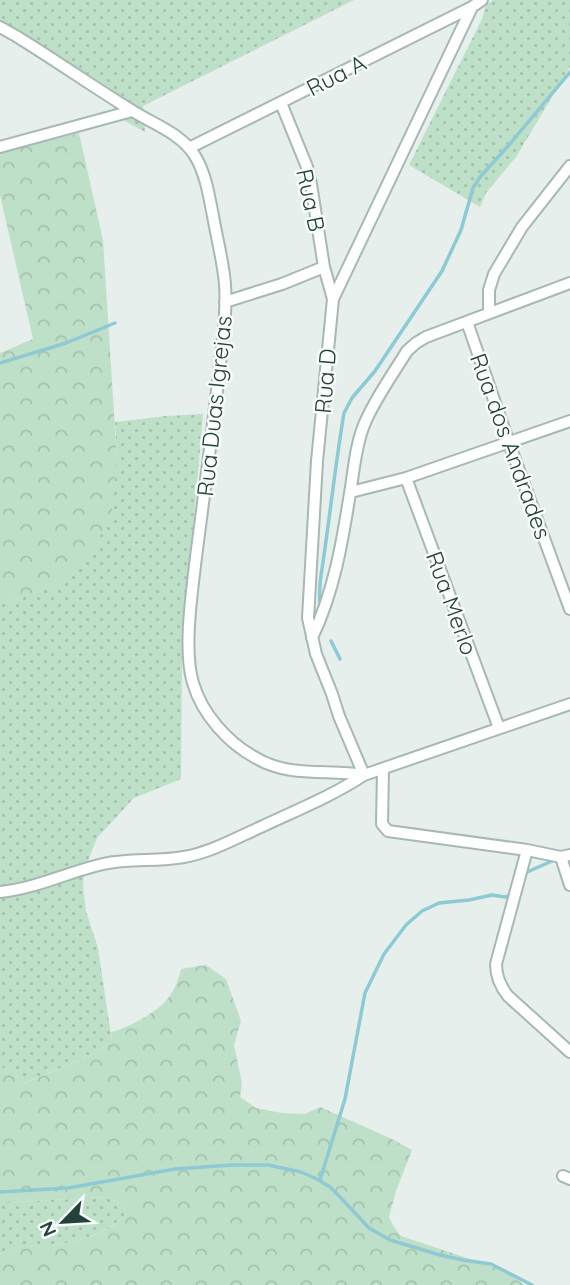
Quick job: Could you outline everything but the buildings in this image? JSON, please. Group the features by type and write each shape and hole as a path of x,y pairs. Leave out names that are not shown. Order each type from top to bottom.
{"street":[{"name":"Rua A","path":"190,148 482,0"},
{"name":"Rua D","path":"364,775 316,654 307,612 332,299 472,7"},
{"path":"0,27 190,148"},
{"name":"Rua B","path":"281,103 307,167 332,299"},
{"path":"0,147 132,111"},
{"name":"Rua Duas Igrejas","path":"190,148 206,185 223,269 225,302 216,402 191,597 190,656 193,684 208,713 219,727 242,750 256,758 275,767 297,772 364,775"},
{"path":"488,313 489,285 494,274 522,228 565,178 570,166"},
{"path":"225,302 324,268"},
{"path":"312,640 328,602 337,569 356,451 363,426 407,351 426,337 570,283"},
{"name":"Rua dos Andrades","path":"467,322 570,609"},
{"path":"351,492 406,478 570,421"},
{"name":"Rua Merlo","path":"406,478 499,728"},
{"path":"0,892 28,888 106,863 170,859 210,850 336,792 364,775 570,704"},
{"path":"383,770 382,824 388,831 565,856 570,885"},
{"path":"527,850 496,964 496,973 508,996 570,1052"}],"green space":[{"path":"0,0 354,0 143,106 145,132 123,120 96,84 85,74 35,41 0,23"},
{"path":"493,0 570,0 570,67 516,157 486,193 480,207 409,165 482,19 486,5"},
{"path":"79,133 103,240 117,460 112,514 93,549 54,586 0,604 0,353 33,339 0,195 0,153"},
{"path":"203,414 182,658 181,779 134,798 97,838 84,871 86,911 98,948 112,1042 92,1055 22,1084 12,1069 0,1068 0,604 53,586 117,460 115,422"},
{"path":"206,965 226,979 241,1021 234,1045 242,1083 240,1097 256,1108 282,1113 305,1114 320,1107 412,1150 389,1217 401,1236 503,1270 525,1285 0,1285 0,1254 22,1247 78,1241 105,1230 127,1213 119,1202 104,1197 0,1203 0,1068 12,1069 23,1084 92,1055 112,1042 111,1032 160,1007 175,988 181,969"},
{"path":"104,1197 119,1202 127,1213 104,1230 77,1241 22,1247 0,1254 0,1203"}],"waterway":[{"path":"320,603 320,579 344,413 442,271 461,230 473,188 480,177 570,72"},
{"path":"0,363 66,343 115,323"},
{"path":"331,641 340,659"},
{"path":"525,873 552,861"},
{"path":"320,1180 345,1099 365,993 384,954 406,925 422,911 439,903 511,895"},
{"path":"0,1192 68,1188 175,1169 268,1165 301,1172 317,1179 330,1187 369,1228 390,1240 440,1255 491,1264 532,1285"}]}
